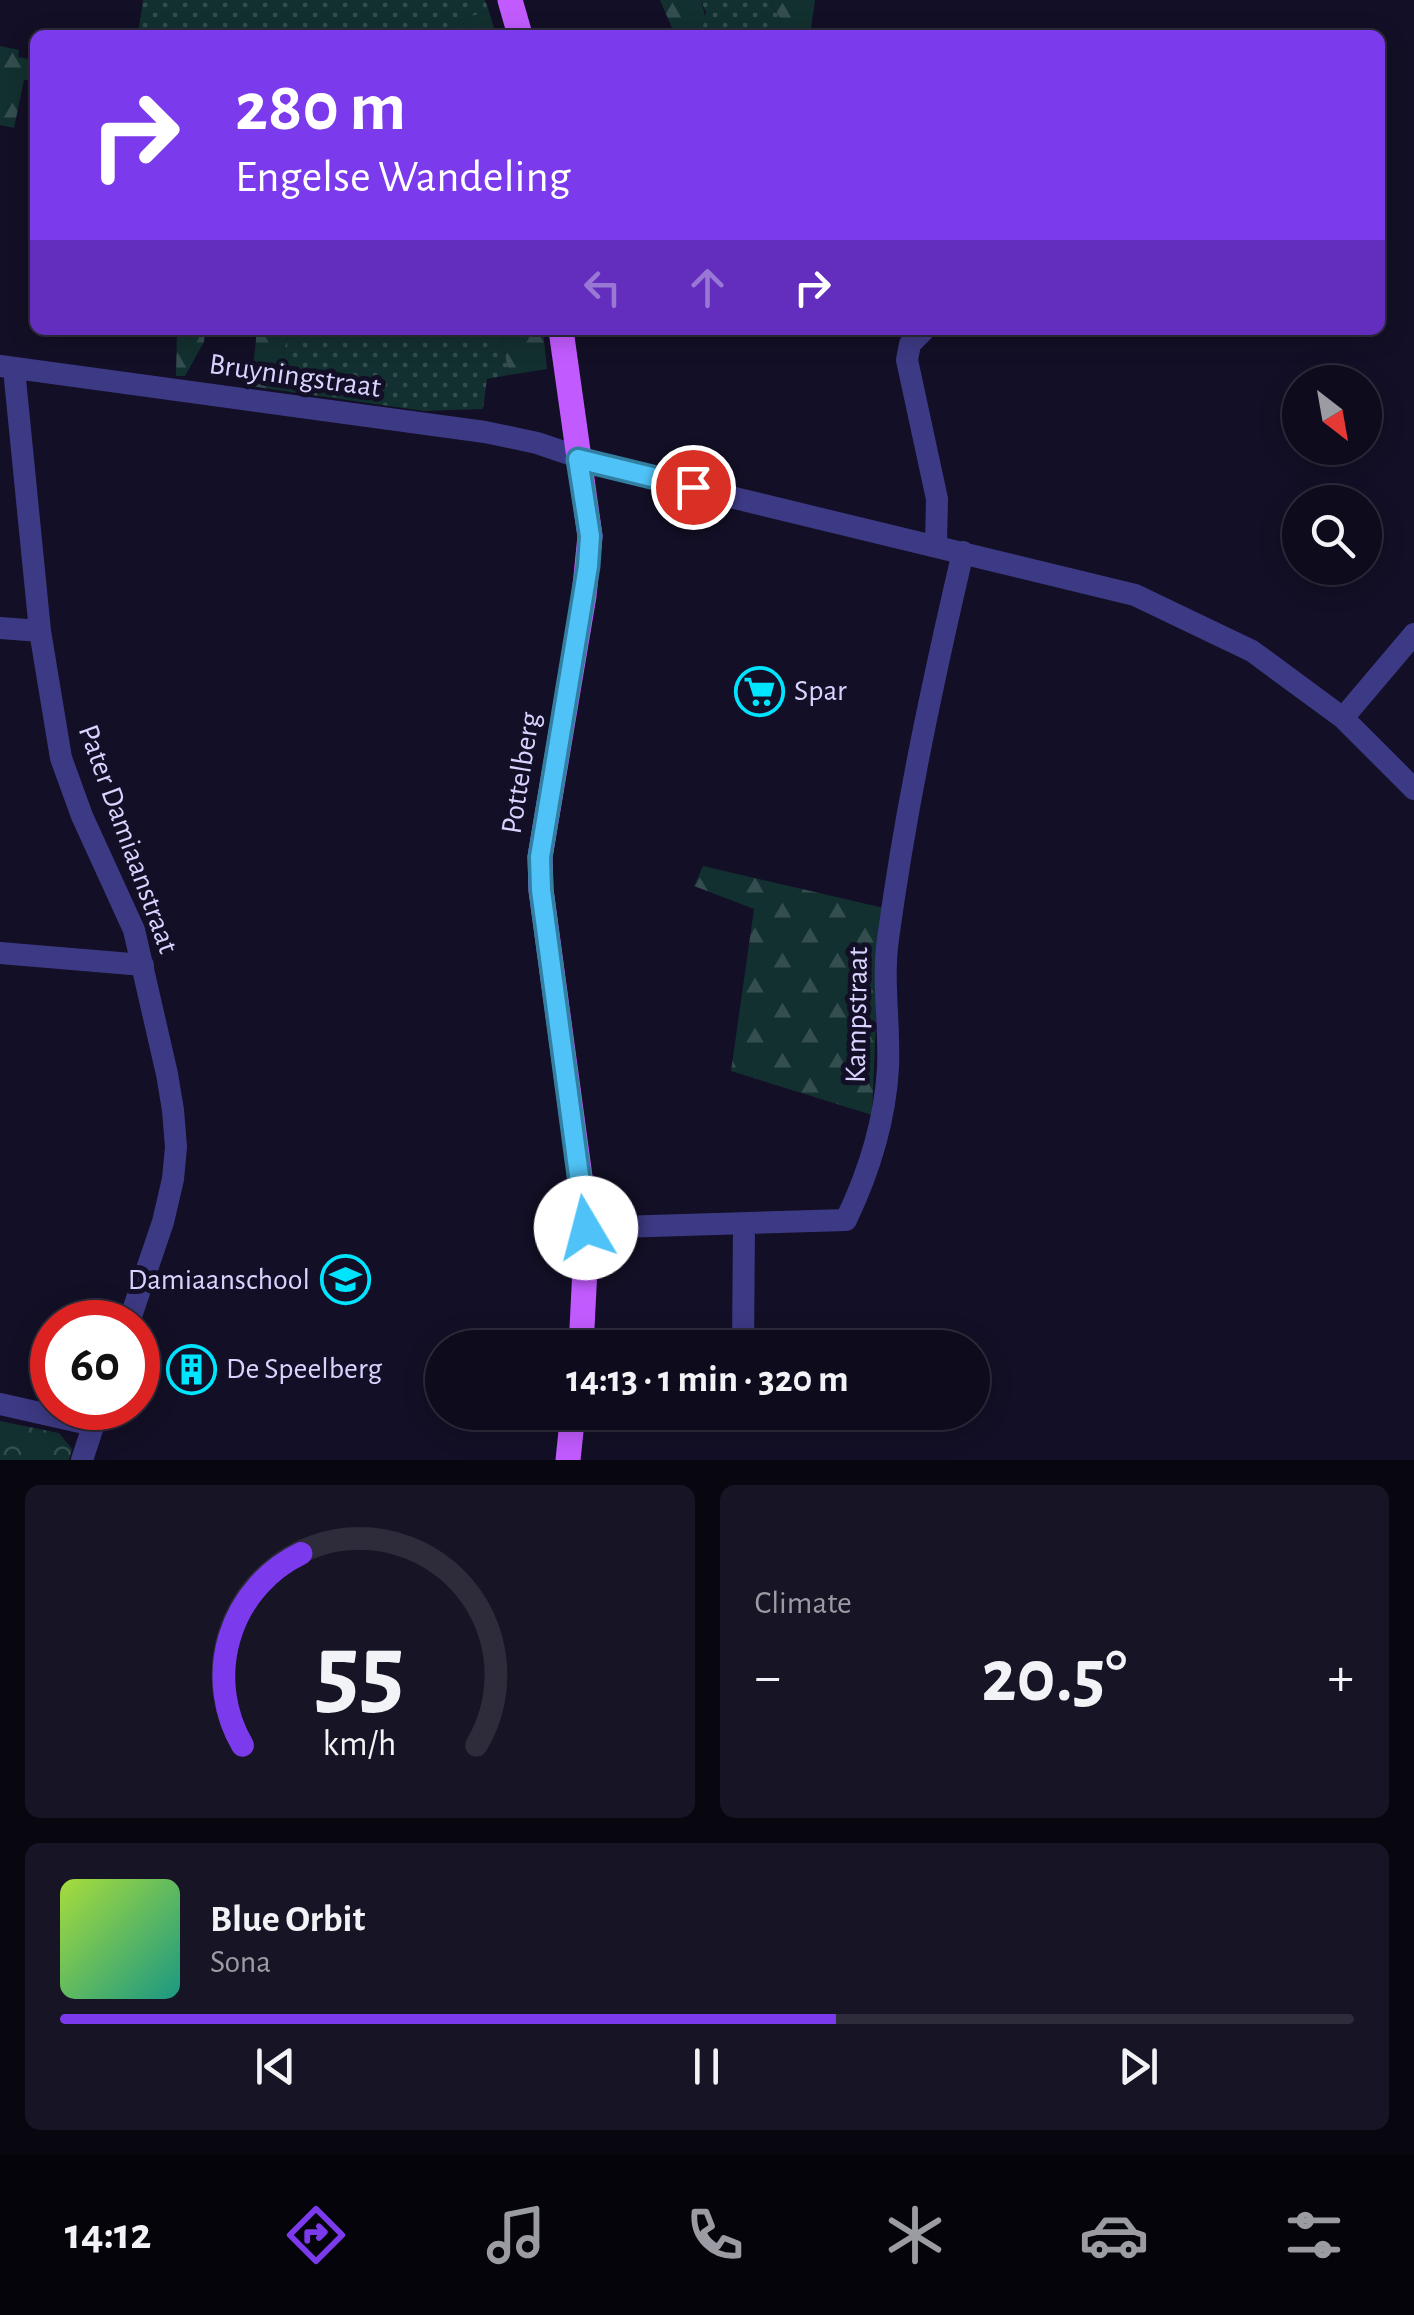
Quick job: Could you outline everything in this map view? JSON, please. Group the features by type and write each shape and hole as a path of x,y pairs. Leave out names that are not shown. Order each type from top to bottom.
{"main road":[{"path":"510,0 519,30"},
{"name":"Pottelberg","path":"562,335 590,536 540,857 541,890 586,1228 582,1330"},
{"path":"568,1460 572,1430"}],"street":[{"path":"919,335 910,344 907,360 937,499 936,544"},
{"name":"Bruyningstraat","path":"7,368 485,432 536,443 578,459 1136,595 1252,651 1343,718 1414,789"},
{"name":"Pater Damiaanstraat","path":"7,368 40,631 61,758 82,816 134,930 168,1074 176,1146 163,1222 136,1300"},
{"name":"Kampstraat","path":"586,1228 846,1220 867,1176 884,1101 888,1067 887,944 922,726 964,552"},
{"path":"0,628 40,631"},
{"path":"1343,718 1414,634"},
{"path":"0,953 143,966"},
{"path":"743,1330 744,1224"},
{"path":"0,1404 30,1408"},
{"path":"82,1460 92,1430"}],"green space":[{"path":"143,0 485,0 489,11 460,20 452,30 139,30"},
{"path":"660,0 701,0 706,20 701,30 673,30"},
{"path":"701,0 769,0 781,20 779,30 700,30 706,13"},
{"path":"769,0 815,0 811,30 779,30 781,20"},
{"path":"489,11 495,30 452,30 460,20"},
{"path":"0,46 19,50 18,57 30,59 30,81 24,80 14,128 0,125"},
{"path":"177,335 205,335 185,376 176,376"},
{"path":"256,335 287,335 277,390 251,386"},
{"path":"287,335 501,335 509,375 487,379 483,409 424,411 277,390"},
{"path":"501,335 544,335 547,369 509,375"},
{"path":"703,866 884,908 872,1115 731,1071 754,909 694,886"},
{"path":"0,1421 59,1433 72,1449 69,1460 0,1460"}],"place":[{"name":"Spar","path":"759,691"},
{"name":"Damiaanschool","path":"345,1280"},
{"name":"De Speelberg","path":"191,1369"}],"route":[{"path":"586,1228 541,890 540,857 588,566 590,536 578,459 693,487"}]}
